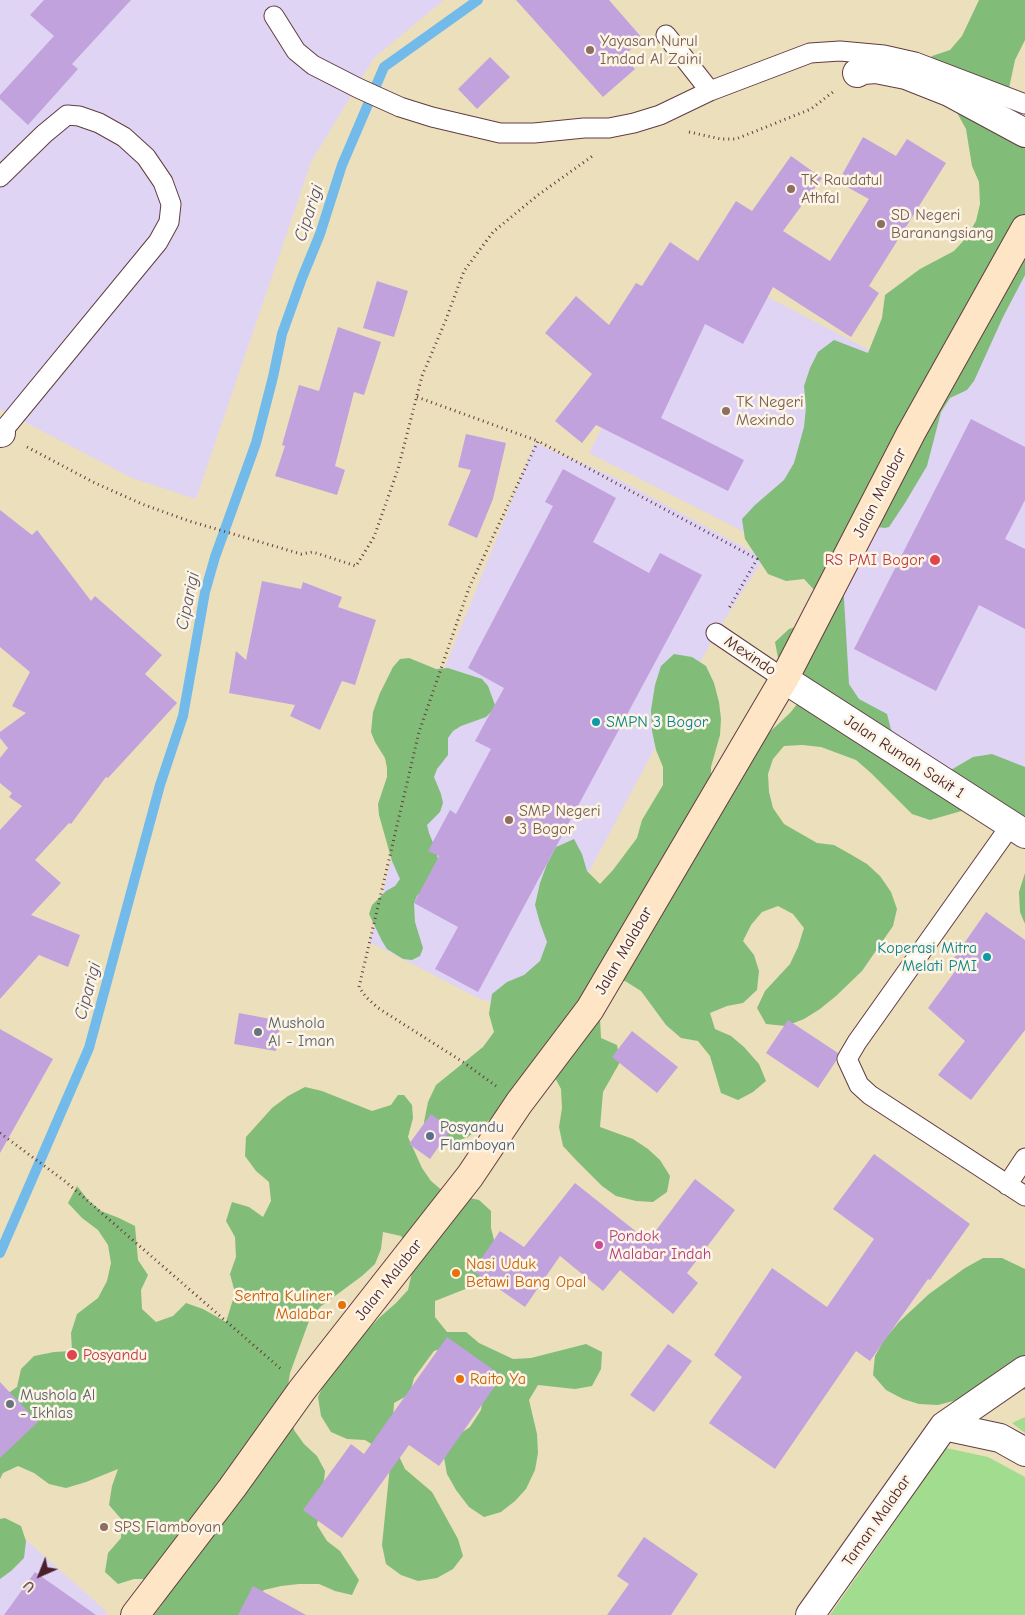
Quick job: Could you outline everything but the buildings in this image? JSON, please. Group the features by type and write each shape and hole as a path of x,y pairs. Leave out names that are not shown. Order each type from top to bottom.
{"street":[{"path":"857,73 863,70 876,69 906,76 949,92 1025,133"},
{"name":"Jalan Malabar","path":"135,1615 232,1488 302,1390 470,1176 519,1103 590,1009 784,679 906,441 1025,230"},
{"name":"Jalan Rumah Sakit 1","path":"784,679 1018,830"},
{"name":"Taman Malabar","path":"810,1615 944,1426 1025,1370"},
{"path":"944,1426 1000,1438 1025,1452"}],"lane":[{"path":"274,16 296,51 313,65 387,101 450,123 500,133 534,133 584,128 609,128 634,123 660,115 710,91 810,52 840,51 884,55 916,62 1025,104"},
{"path":"666,35 710,91"},
{"path":"0,177 44,134 67,115 79,116 99,122 124,137 146,157 163,182 171,204 169,222 158,242 1,433"},
{"name":"Mexindo","path":"716,633 784,679"},
{"path":"1018,830 857,1042 847,1059 860,1085 870,1095 1025,1196"},
{"path":"1007,1185 1025,1158"}],"path":[{"path":"686,132 736,139 811,109 857,73"},
{"path":"1,433 95,483 142,504 189,521 301,554 313,552 356,566 374,538 398,469 422,376 464,271 493,232 538,195 593,155 602,152"},
{"path":"417,397 538,441 757,559 716,633"},
{"path":"519,1103 463,1062 378,1008 366,997 359,987 419,732 469,588 538,441"},
{"path":"0,1133 66,1182 262,1352 302,1390"}],"shaded area":[{"path":"0,0 444,0 374,58 311,162 196,499 132,478 0,409"},
{"name":"RS PMI Bogor","path":"1025,230 1025,834 784,679"},
{"name":"TK Negeri Mexindo","path":"714,269 873,352 770,545 589,453 632,368"},
{"name":"SMP Negeri 3 Bogor","path":"535,443 616,478 764,558 716,633 516,1009 478,998 370,942 433,697"},
{"path":"0,1517 106,1611 107,1615 0,1615"}],"green space":[{"path":"979,0 1025,0 1025,40 1015,60 1008,93 1009,110 1025,122 1025,275 1003,317 974,381 967,390 950,398 941,412 927,466 889,527 862,525 843,582 849,684 859,699 887,714 896,749 937,778 973,757 992,754 1025,767 1025,821 965,810 930,820 912,814 856,760 821,747 784,746 773,759 768,774 769,792 773,808 784,824 817,843 834,845 867,864 880,876 891,892 897,909 893,926 862,971 820,1009 804,1019 786,1026 766,1024 757,1008 765,991 790,964 804,928 793,914 778,906 762,912 751,925 743,941 754,955 759,971 757,990 743,1003 727,1006 710,1013 715,1029 731,1036 744,1047 759,1064 766,1081 753,1092 738,1100 721,1093 710,1056 698,1041 681,1038 666,1025 641,991 625,981 612,983 600,1018 601,1038 617,1045 620,1062 603,1092 600,1127 633,1139 660,1160 670,1176 667,1192 653,1202 636,1201 616,1196 602,1186 576,1160 563,1146 559,1127 562,1108 561,1089 551,1070 468,1137 451,1143 432,1140 424,1122 428,1102 436,1085 483,1047 494,1032 489,1014 492,994 507,982 524,975 540,961 547,942 535,905 540,883 556,847 574,839 582,854 587,871 600,884 637,838 642,820 663,785 663,767 656,750 652,731 651,710 655,685 661,666 674,654 692,657 706,666 714,683 721,719 720,735 711,767 711,787 790,713 806,693 779,663 775,642 789,629 806,624 817,593 804,579 786,581 768,574 745,539 742,519 784,480 794,463 804,427 806,407 804,386 818,352 834,340 868,353 882,318 885,295 920,269 954,251 966,238 976,221 980,204 979,182 972,166 966,129 956,111 921,70 932,56 950,50 962,36"},
{"path":"409,658 436,669 448,668 482,679 488,686 495,705 486,717 453,731 448,738 448,755 437,769 434,777 443,803 440,812 427,825 440,868 436,876 417,896 414,903 415,922 423,948 420,956 412,960 403,959 387,949 369,914 372,905 386,891 395,886 400,879 392,861 379,815 378,804 387,777 387,768 385,758 371,732 373,712 393,667 400,659"},
{"path":"1025,873 1025,924 1020,912 1019,892"},
{"path":"305,1087 322,1091 372,1111 391,1105 398,1095 404,1095 412,1105 413,1118 408,1137 422,1168 431,1181 445,1193 479,1200 491,1211 491,1228 495,1244 491,1263 481,1278 468,1288 435,1301 435,1317 447,1332 466,1332 479,1343 513,1359 531,1358 586,1344 602,1352 601,1369 592,1386 575,1389 538,1385 529,1400 537,1434 538,1453 535,1470 526,1489 515,1501 501,1512 484,1517 469,1507 456,1490 447,1474 443,1452 455,1437 470,1427 481,1410 484,1392 451,1346 434,1351 414,1378 410,1394 394,1403 393,1419 398,1454 405,1469 432,1492 458,1539 463,1556 453,1569 437,1578 418,1581 401,1575 386,1564 382,1545 390,1466 381,1450 365,1440 347,1439 331,1432 321,1416 318,1397 338,1360 408,1290 412,1272 411,1252 401,1236 383,1232 381,1249 375,1264 320,1307 309,1321 290,1373 287,1392 294,1430 304,1444 317,1456 325,1471 317,1525 327,1541 340,1551 359,1580 352,1595 335,1591 319,1584 299,1584 264,1590 243,1615 154,1615 163,1603 167,1583 161,1579 134,1579 118,1584 105,1572 108,1553 121,1538 122,1520 109,1505 112,1486 118,1469 66,1488 49,1484 34,1473 18,1466 3,1473 0,1479 0,1399 17,1387 21,1369 34,1356 72,1351 71,1333 77,1314 98,1298 107,1281 111,1263 108,1245 98,1230 82,1218 68,1203 77,1186 88,1200 101,1211 135,1226 138,1260 148,1275 141,1290 142,1309 156,1322 173,1316 186,1303 203,1309 226,1322 235,1293 230,1274 236,1257 235,1237 226,1221 232,1202 249,1207 263,1217 271,1201 269,1182 256,1171 245,1156 246,1137 272,1108 288,1096"},
{"path":"983,1258 1002,1258 1025,1269 1025,1390 1008,1383 991,1391 938,1405 919,1404 903,1399 886,1390 873,1375 875,1356 884,1340 899,1322 929,1294 965,1268"},
{"path":"1025,1417 1025,1433 1012,1423"},
{"path":"946,1448 988,1457 1025,1477 1025,1615 830,1615"},
{"path":"5,1518 21,1526 26,1541 24,1558 0,1579 0,1519"}],"waterway":[{"name":"Ciparigi","path":"0,1253 89,1048 160,785 183,716 205,592 215,557 256,443 282,334 320,234 342,165 384,67 478,0"}],"place":[{"name":"Yayasan Nurul Imdad Al Zaini","path":"590,50"},
{"name":"TK Raudatul Athfal","path":"791,189"},
{"name":"SD Negeri Baranangsiang","path":"881,224"},
{"name":"TK Negeri Mexindo","path":"726,411"},
{"name":"RS PMI Bogor","path":"935,560"},
{"name":"SMPN 3 Bogor","path":"596,722"},
{"name":"SMP Negeri 3 Bogor","path":"509,820"},
{"name":"Koperasi Mitra Melati PMI","path":"987,957"},
{"name":"Mushola Al - Iman","path":"258,1032"},
{"name":"Posyandu Flamboyan","path":"430,1136"},
{"name":"Pondok Malabar Indah","path":"599,1245"},
{"name":"Nasi Uduk Betawi Bang Opal","path":"456,1273"},
{"name":"Sentra Kuliner Malabar","path":"342,1305"},
{"name":"Posyandu","path":"72,1355"},
{"name":"Raito Ya","path":"460,1379"},
{"name":"Mushola Al - Ikhlas","path":"10,1404"},
{"name":"SPS Flamboyan","path":"104,1527"}]}
